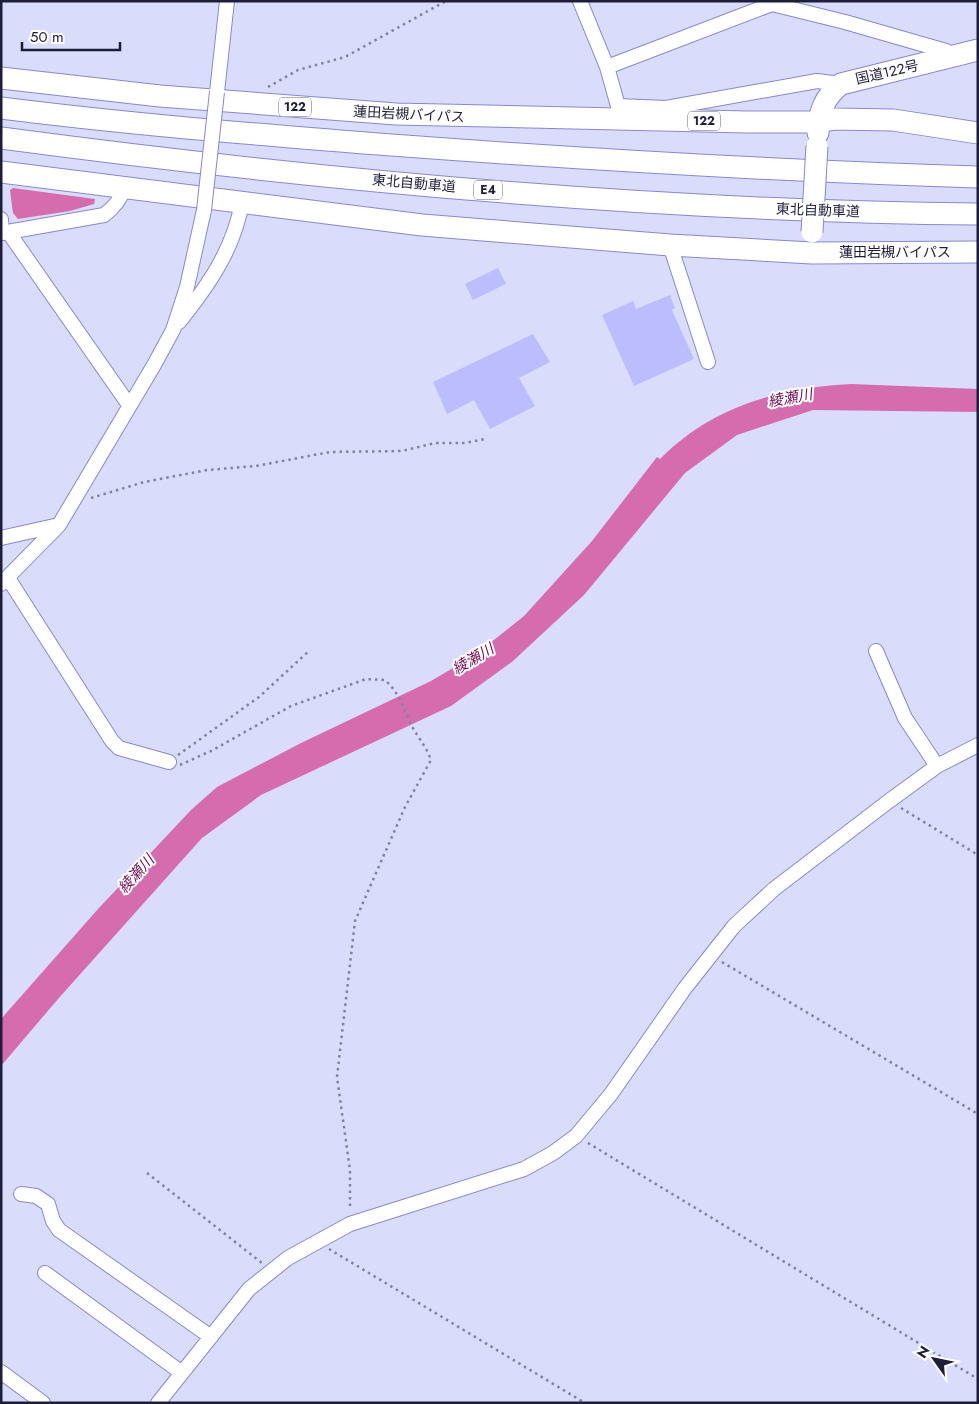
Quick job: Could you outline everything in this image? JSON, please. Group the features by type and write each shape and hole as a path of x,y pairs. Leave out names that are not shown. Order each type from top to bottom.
{"highway":[{"name":"国道122号","path":"819,122 825,102 841,84 978,50"},
{"name":"蓮田岩槻バイパス","path":"1,78 160,96 396,114 737,122 819,122 835,119 893,120 978,133"},
{"path":"1,108 282,137 564,159 978,177"},
{"path":"812,242 819,122"},
{"name":"東北自動車道","path":"1,138 396,182 560,196 834,211 978,214"},
{"name":"蓮田岩槻バイパス","path":"1,172 422,225 670,245 812,242 978,252"}],"street":[{"path":"172,330 186,287 204,210 227,1"},
{"path":"580,1 607,67 618,106 666,108 817,81 841,84"},
{"path":"607,67 766,3 854,24 946,51 955,57"},
{"path":"4,233 104,215 113,209 121,198 124,186"},
{"path":"169,762 119,748 112,741 5,581 59,525 172,330 222,262 238,226 242,202"},
{"path":"1,219 4,233 129,405"},
{"path":"670,245 708,362"},
{"path":"1,538 59,525"},
{"path":"876,651 905,718 937,766"},
{"path":"158,1403 249,1289 271,1270 316,1241 350,1224 524,1169 553,1153 576,1136 611,1094 710,954 734,926 774,889 889,801 937,766 978,745"},
{"path":"21,1194 36,1196 48,1204 53,1221 59,1230 211,1337"},
{"path":"45,1273 182,1373"},
{"path":"1,1372 43,1403"}],"path":[{"path":"262,91 298,70 345,58 446,1"},
{"path":"71,505 144,482 207,470 256,466 330,452 402,451 435,443 465,443 485,439"},
{"path":"169,762 259,697 310,650"},
{"path":"169,762 182,766 291,706 366,679 385,680 395,689 431,760 405,807 355,921 354,943 337,1077 350,1170 350,1224"},
{"path":"889,801 978,855"},
{"path":"710,954 978,1114"},
{"path":"576,1136 978,1379"},
{"path":"147,1173 271,1270"},
{"path":"316,1241 585,1403"}],"water":[{"path":"13,188 95,199 94,204 70,211 18,219 13,213 10,190"},
{"name":"綾瀬川","path":"851,384 978,389 978,412 813,410 737,435 685,473 584,595 513,661 451,706 261,795 202,838 58,999 1,1066 1,1019 98,909 191,810 217,787 301,743 431,681 475,655 524,616 592,541 657,457 660,459 702,425 748,403 773,396 824,386"}],"building":[{"path":"498,268 506,284 473,300 465,284"},
{"path":"670,295 675,308 672,310 694,359 634,386 602,315 633,301 636,309"},
{"path":"533,334 550,362 519,378 535,406 490,429 474,400 447,414 433,382"}]}
